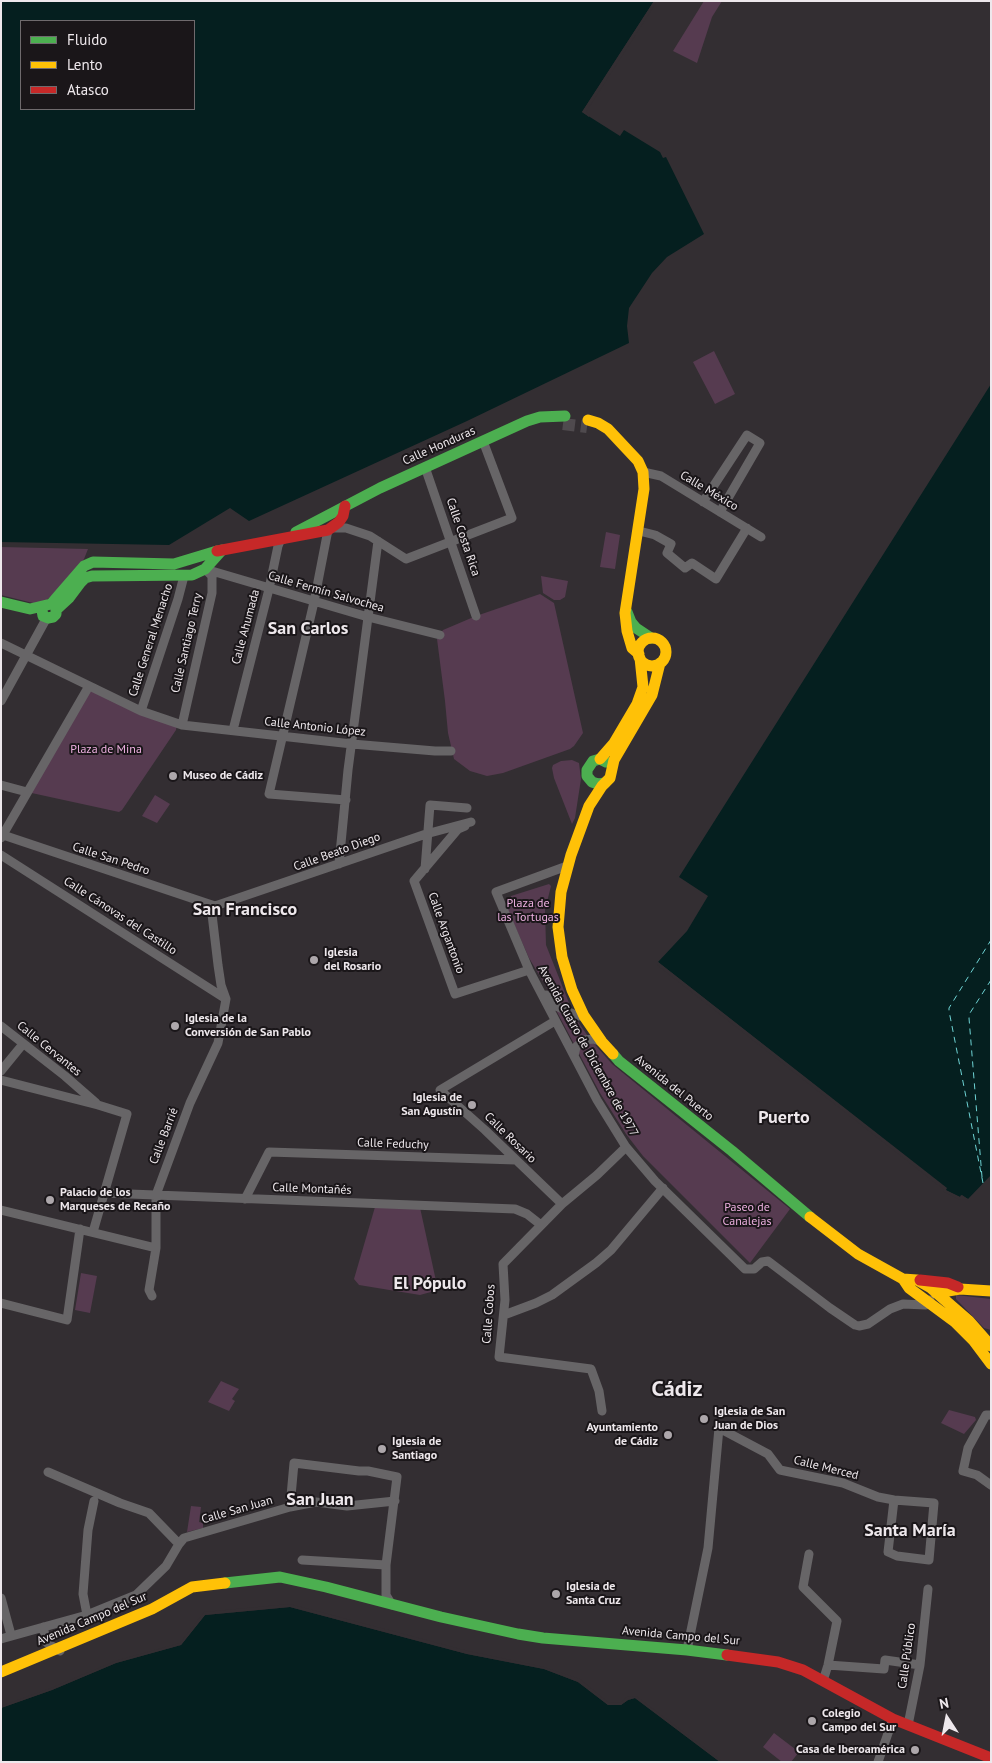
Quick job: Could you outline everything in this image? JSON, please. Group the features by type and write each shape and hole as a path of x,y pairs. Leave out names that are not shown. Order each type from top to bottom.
{"street":[{"name":"Calle Honduras","path":"290,536 425,467 527,421 546,417 564,420"},
{"path":"587,423 604,425 634,456 643,472 644,489 639,531 625,613 627,631 632,648 648,665 660,663"},
{"path":"703,502 746,435 760,443 720,512"},
{"path":"1,701 49,611 78,572 84,566 93,562 174,564 222,550 290,536 346,528 359,531 378,540 406,559 512,518 483,441"},
{"name":"Calle Costa Rica","path":"425,467 476,616"},
{"name":"Calle México","path":"643,472 661,476 761,537"},
{"path":"346,506 343,516 330,529 284,737 269,794 346,800"},
{"path":"639,531 655,535 671,544 667,553 685,568 692,563 716,580 747,528"},
{"name":"Calle Ahumada","path":"233,730 279,543 282,539 290,536"},
{"path":"339,864 378,540"},
{"path":"1,602 22,608 49,611 69,598 86,578 92,576 192,575 206,570 222,550"},
{"name":"Calle Fermín Salvochea","path":"206,570 314,602 440,635"},
{"name":"Calle Santiago Terry","path":"180,724 212,593 212,576 206,570"},
{"name":"Calle General Menacho","path":"141,712 184,576"},
{"path":"626,607 631,622 636,628 651,638 659,640 665,646 665,655 660,663 652,695 614,760 610,778 605,782 595,784 589,780 586,773 588,766 592,761 600,759 610,748 622,731 642,693 643,680 640,646 651,638"},
{"path":"1,643 141,712 180,724"},
{"path":"2,837 26,792 89,686"},
{"name":"Calle Antonio López","path":"180,724 352,744 451,751"},
{"path":"600,759 607,762 611,770"},
{"name":"Avenida del Puerto","path":"589,780 589,806"},
{"name":"Avenida del Puerto","path":"605,782 589,806 567,866 559,901 560,942 565,970 584,1016 602,1042 619,1061 843,1243 876,1265 902,1279 948,1283 960,1288"},
{"path":"1,785 26,792"},
{"path":"425,869 426,834 430,806 467,808"},
{"name":"Calle Beato Diego","path":"211,906 218,906 426,834 471,822 458,829 425,869"},
{"name":"Calle San Pedro","path":"2,837 211,906"},
{"name":"Calle Cánovas del Castillo","path":"1,855 226,999"},
{"name":"Avenida Cuatro de Diciembre de 1977","path":"567,866 496,892 529,970 597,1100 626,1147 662,1188 745,1269 754,1269 762,1262 768,1261 849,1322 859,1326 868,1324 890,1309 903,1304 926,1305 933,1297"},
{"name":"Calle Argantonio","path":"425,869 414,881 455,994 529,970"},
{"path":"211,906 221,985 226,999"},
{"path":"537,983 558,1007 584,1016"},
{"name":"Calle Barrié","path":"152,1296 149,1284 156,1248 156,1195 190,1103 218,1044 226,999"},
{"name":"Calle Rosario","path":"555,1021 440,1090 562,1204"},
{"name":"Calle Cervantes","path":"1,1026 98,1105"},
{"path":"574,1056 576,1046 584,1040 594,1039 602,1042"},
{"path":"1,1071 23,1044"},
{"path":"1,1080 128,1114 93,1232"},
{"path":"77,1100 81,1090"},
{"path":"541,1225 626,1147"},
{"name":"Calle Feduchy","path":"246,1198 269,1152 516,1160"},
{"path":"504,1315 552,1295 596,1264 611,1250 662,1188"},
{"name":"Calle Montañés","path":"104,1193 515,1209 527,1214 541,1225"},
{"path":"1,1210 156,1248"},
{"name":"Calle Cobos","path":"541,1225 503,1264 505,1300 499,1358 591,1369 599,1391 602,1411"},
{"path":"1,1303 67,1320 80,1229"},
{"path":"902,1279 909,1288 933,1297 960,1312 989,1341"},
{"path":"917,1280 972,1340 991,1364"},
{"path":"933,1297 960,1288 991,1291"},
{"path":"955,1322 963,1324 980,1339 989,1341"},
{"path":"988,1415 968,1448 963,1471 977,1475 991,1484"},
{"name":"Calle Merced","path":"687,1650 708,1548 719,1428 768,1454 780,1470 843,1483 878,1497 934,1503 929,1560 897,1556 888,1552 894,1500"},
{"path":"290,1508 294,1463 368,1471 397,1477 386,1565 389,1600"},
{"path":"1,1639 42,1626 87,1615 136,1595 166,1566 179,1544 149,1513 120,1503 48,1472"},
{"path":"87,1615 83,1594 88,1530 94,1501"},
{"name":"Calle San Juan","path":"179,1544 184,1538 316,1502 347,1506 395,1501"},
{"path":"809,1554 803,1587 837,1620 823,1681"},
{"path":"302,1560 386,1565"},
{"name":"Avenida Campo del Sur","path":"1,1672 55,1650 90,1631 152,1609 192,1587 270,1577 290,1578 346,1593 420,1605 454,1619 507,1632 543,1638 687,1650 778,1662 803,1670 893,1719 984,1758"},
{"name":"Avenida Campo del Sur","path":"326,1587 347,1588 389,1600"},
{"name":"Calle Público","path":"908,1725 920,1665 928,1589"},
{"path":"1,1598 11,1635"},
{"name":"Avenida Campo del Sur","path":"22,1664 47,1658 55,1650 113,1634 154,1614 173,1598"},
{"path":"42,1626 55,1650"},
{"path":"828,1665 884,1669 885,1660 920,1665"},
{"path":"878,1762 893,1719"}],"green space":[{"path":"704,1 722,1 712,17 697,63 673,51"},
{"path":"714,351 735,394 715,404 693,362"},
{"path":"606,532 620,535 615,569 600,567"},
{"path":"1,547 88,549 84,559 67,582 41,605 1,595"},
{"path":"541,576 568,581 565,597 560,600 554,600 543,593"},
{"path":"540,594 554,603 583,733 570,749 503,773 487,776 470,771 454,759 448,733 437,639 443,630 476,616"},
{"name":"Plaza de Mina","path":"89,686 177,724 176,730 119,812 27,792"},
{"path":"572,760 579,763 581,779 575,818 572,824 552,768 553,765 561,761"},
{"path":"155,795 170,804 157,823 142,816"},
{"name":"Plaza de las Tortugas","path":"549,884 551,886 545,910 546,945 571,1008 568,1010 553,998 529,958 507,908 511,896"},
{"name":"Paseo de Canalejas","path":"556,1010 576,1019 590,1039 612,1064 790,1209 750,1263 643,1156 626,1134 600,1093"},
{"path":"419,1203 438,1290 420,1295 359,1285 354,1279 375,1207"},
{"path":"81,1273 97,1276 90,1313 75,1310"},
{"path":"956,1295 991,1299 991,1330 984,1328 956,1299"},
{"path":"221,1381 239,1389 232,1399 235,1401 229,1411 208,1402"},
{"path":"949,1410 975,1417 976,1420 964,1434 941,1423"},
{"path":"191,1506 201,1507 199,1522 203,1523 203,1528 187,1532"},
{"path":"774,1733 799,1752 791,1762 782,1762 763,1747"}],"water":[{"path":"1,1 654,1 582,112 620,136 624,130 660,152 663,158 666,157 704,234 667,257 652,273 629,308 627,326 629,343 467,421 249,521 230,508 169,545 1,542"},
{"path":"991,384 991,1175 968,1199 962,1195 960,1197 945,1190 946,1188 658,962 687,931 708,896 679,877"},
{"path":"290,1607 467,1654 544,1669 578,1682 608,1705 621,1705 635,1698 720,1762 1,1762 1,1708 52,1690 116,1663 181,1645 205,1615"}],"pier":[{"path":"654,1 656,3 586,112 590,115 589,117 582,112"},
{"path":"658,962 947,1188 946,1190 968,1199 960,1200 944,1192 943,1189 657,965"},
{"path":"290,1604 468,1651 544,1667 580,1679 609,1703 621,1702 627,1697 636,1696 723,1762 720,1762 635,1698 621,1705 608,1705 578,1682 544,1669 467,1654 290,1607 205,1615 181,1645 116,1663 52,1690 1,1708 1,1706 51,1688 115,1661 180,1643 204,1612"}],"ferry route":[{"path":"983,1183 949,1008 991,940"},
{"path":"982,1177 969,1018 970,1013 991,980"}],"tunnel":[{"path":"563,424 587,427"},
{"path":"87,1615 89,1627"}],"traffic: fast":[{"path":"296,532 380,488 527,421 540,417 565,416"},
{"path":"44,606 42,610 43,616 53,617 56,614 56,610 69,598 81,582 85,578 92,576 192,575 205,569 222,550"},
{"path":"1,602 30,609 51,604 84,566 93,562 174,564 217,551"},
{"path":"627,612 636,628 651,638"},
{"path":"605,783 598,784 592,782 587,776 587,770 593,761 600,759 606,762"},
{"path":"613,1054 619,1061 732,1151 810,1217"},
{"path":"225,1583 280,1577 518,1634 727,1655"}],"traffic: slow":[{"path":"588,420 608,429 638,461 643,472 644,489 625,613 627,631 632,648 639,654"},
{"path":"652,638 662,642 666,652 662,662 652,666 642,662 638,652 642,642 652,638"},
{"path":"600,759 614,743 637,704 643,687 640,658"},
{"path":"613,1054 584,1016 572,990 562,957 558,927 561,892 571,855 589,806 602,786 610,778 614,760 652,695 660,663"},
{"path":"810,1217 858,1254 903,1279 917,1280 931,1288 969,1321 991,1346"},
{"path":"903,1279 909,1288 955,1322 973,1340 991,1364"},
{"path":"936,1293 960,1289 991,1291"},
{"path":"1,1672 152,1609 192,1587 225,1583"}],"traffic: jam":[{"path":"217,551 328,530 339,522 343,516 345,506"},
{"path":"920,1280 948,1283 958,1287"},
{"path":"727,1655 778,1662 803,1670 893,1719 991,1758"}],"place":[{"name":"Museo de Cádiz","path":"173,776"},
{"name":"Iglesia del Rosario","path":"314,960"},
{"name":"Iglesia de la Conversión de San Pablo","path":"175,1026"},
{"name":"Iglesia de San Agustín","path":"472,1105"},
{"name":"Palacio de los Marqueses de Recaño","path":"50,1200"},
{"name":"Iglesia de San Juan de Dios","path":"704,1419"},
{"name":"Ayuntamiento de Cádiz","path":"668,1435"},
{"name":"Iglesia de Santiago","path":"382,1449"},
{"name":"Iglesia de Santa Cruz","path":"556,1594"},
{"name":"Colegio Campo del Sur","path":"812,1721"},
{"name":"Casa de Iberoamérica","path":"915,1750"}],"district":[{"name":"San Carlos","path":"308,629"},
{"name":"San Francisco","path":"245,910"},
{"name":"Puerto","path":"784,1118"},
{"name":"El Pópulo","path":"430,1284"},
{"name":"Cádiz","path":"677,1390"},
{"name":"San Juan","path":"320,1500"},
{"name":"Santa María","path":"910,1531"}]}
